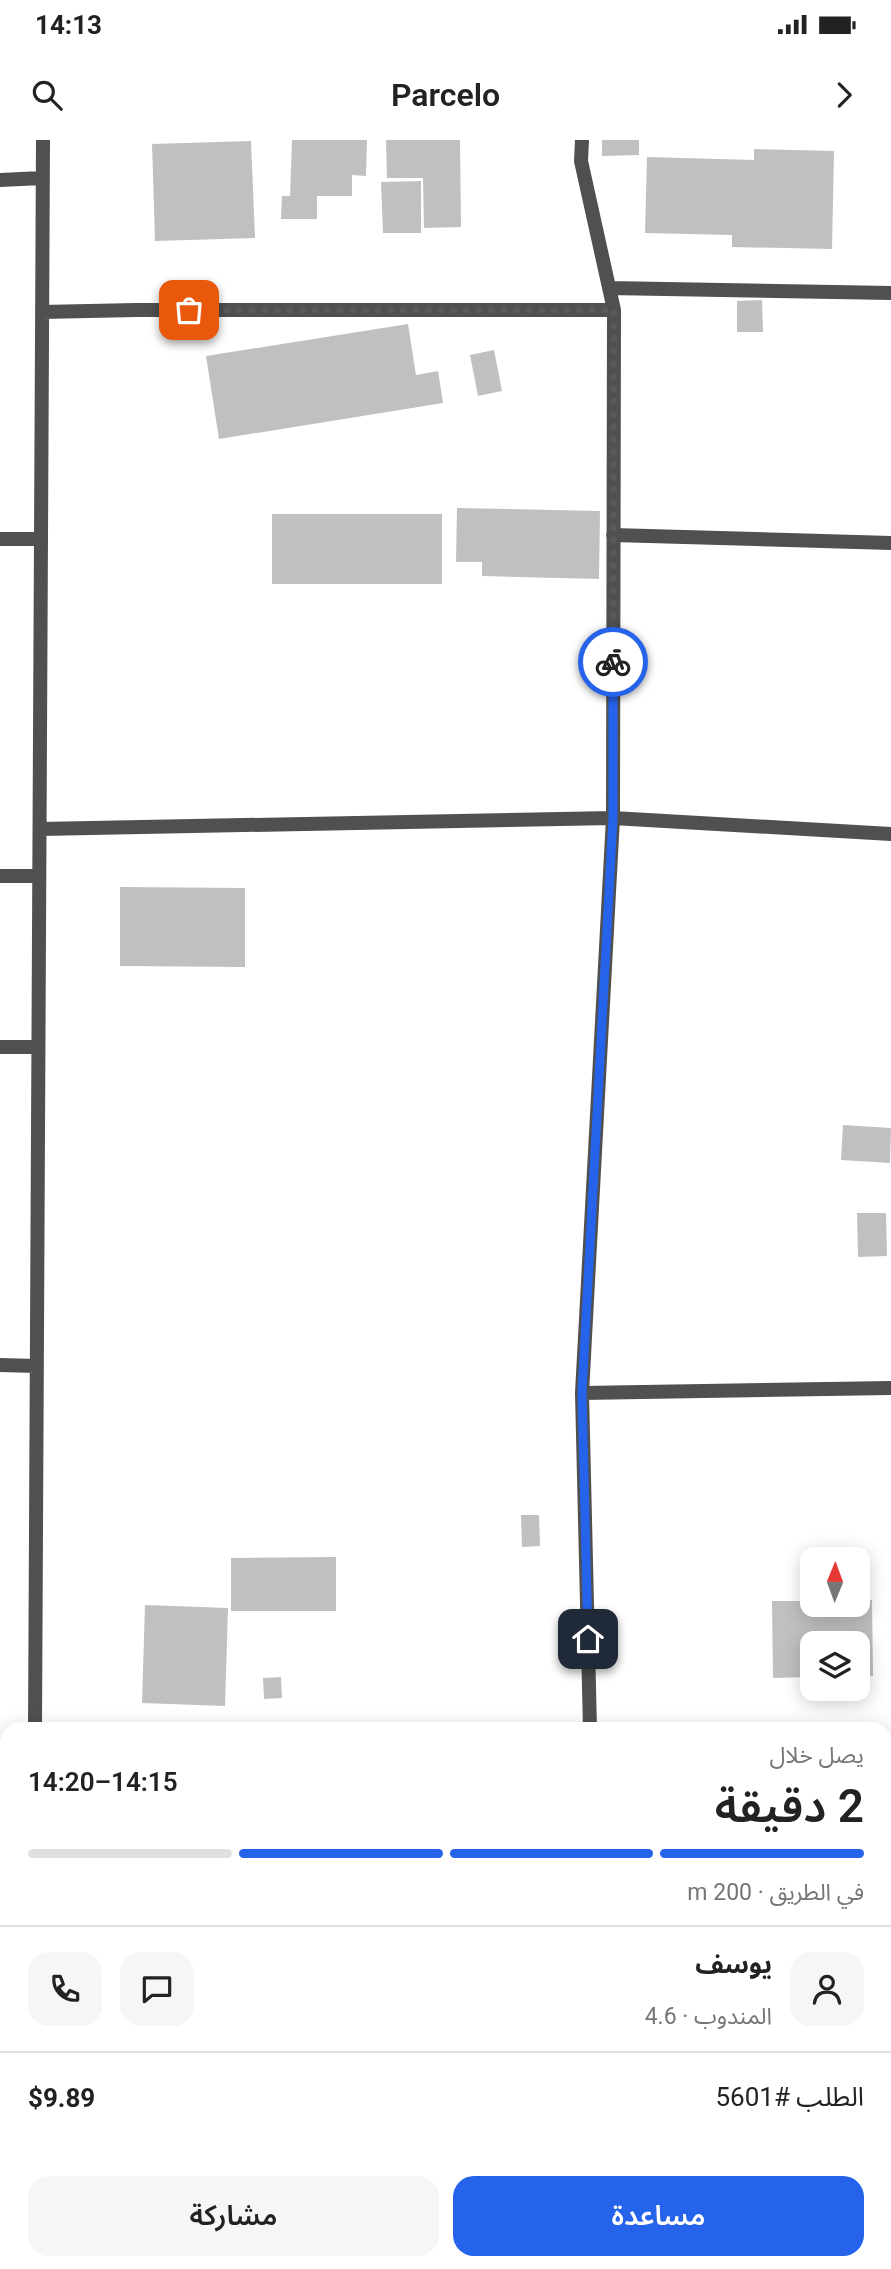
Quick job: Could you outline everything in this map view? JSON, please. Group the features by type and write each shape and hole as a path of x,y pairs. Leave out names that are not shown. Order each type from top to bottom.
{"street":[{"path":"35,1722 43,140"},
{"path":"582,140 581,161 614,310 613,818 582,1393 590,1722"},
{"path":"0,180 42,178"},
{"path":"609,288 891,293"},
{"path":"41,312 614,310"},
{"path":"613,535 891,543"},
{"path":"0,539 41,539"},
{"path":"40,829 613,818 891,834"},
{"path":"0,876 39,876"},
{"path":"0,1047 38,1047"},
{"path":"0,1365 36,1366"},
{"path":"582,1393 891,1388"}],"building":[{"path":"292,140 367,140 366,176 352,175 352,196 317,196 317,219 281,219 282,196 290,196"},
{"path":"386,140 460,140 461,227 424,228 423,178 387,178"},
{"path":"602,140 639,140 639,155 602,156"},
{"path":"251,141 255,238 155,241 152,144"},
{"path":"754,149 834,151 832,249 732,247 732,235 645,233 647,157 754,160"},
{"path":"421,181 421,233 383,233 381,182"},
{"path":"762,300 763,332 737,332 737,301"},
{"path":"408,324 416,375 438,371 443,403 219,439 206,356"},
{"path":"494,350 502,391 478,396 470,355"},
{"path":"457,508 600,511 599,579 482,576 482,562 456,562"},
{"path":"272,514 442,514 442,584 272,584"},
{"path":"120,887 245,888 245,967 120,966"},
{"path":"843,1125 891,1128 890,1163 841,1160"},
{"path":"857,1213 886,1213 887,1256 858,1257"},
{"path":"521,1515 539,1515 540,1546 522,1547"},
{"path":"336,1557 336,1611 231,1611 231,1558"},
{"path":"872,1600 873,1676 870,1676 870,1631 800,1631 800,1677 773,1678 772,1601 800,1601 800,1617 870,1617"},
{"path":"145,1605 228,1608 225,1706 142,1703"},
{"path":"281,1677 282,1698 264,1699 263,1678"}],"way so far":[{"path":"189,310 614,310 613,662"}],"route":[{"path":"588,1639 582,1393 613,818 613,662"}]}
